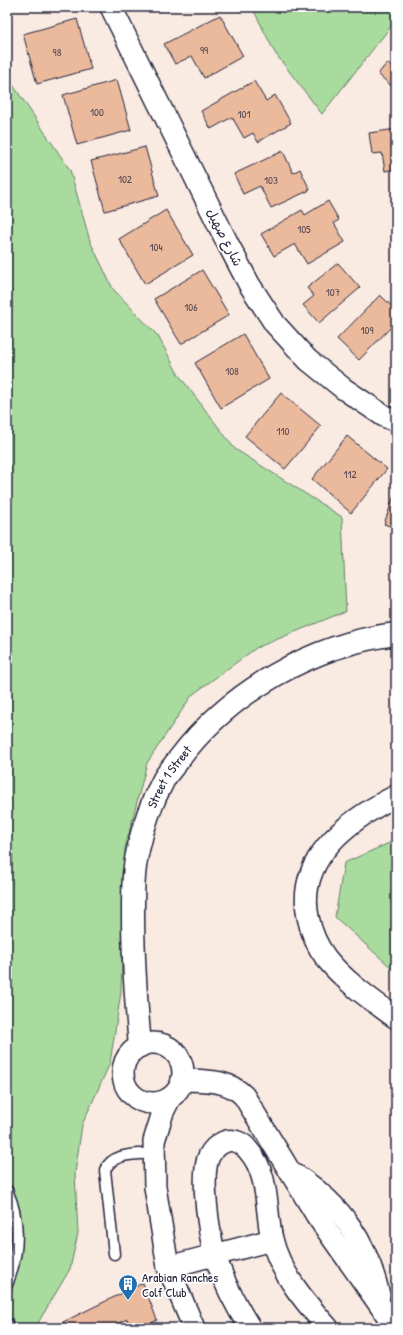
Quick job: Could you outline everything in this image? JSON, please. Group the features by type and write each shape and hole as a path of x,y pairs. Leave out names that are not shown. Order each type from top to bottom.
{"street":[{"name":"شارع صهيل","path":"111,7 227,242 249,284 275,324 308,360 344,389 384,416 396,421"},
{"name":"Street 1 Street","path":"140,1046 133,965 133,891 137,851 148,816 165,778 188,746 216,717 257,687 303,661 344,644 396,634"},
{"path":"396,796 373,808 341,831 322,852 310,877 306,905 312,933 326,958 354,986 396,1018"},
{"path":"154,1147 163,1112 170,1098 180,1087 183,1072 179,1058 168,1047 154,1043 140,1046 127,1058 123,1074 128,1090 134,1097 141,1101 151,1103 161,1102 170,1098"},
{"path":"182,1080 222,1083 237,1089 244,1096 333,1240 382,1306 396,1328"},
{"path":"141,1101 154,1147 155,1187 168,1267 194,1328"},
{"path":"250,1328 226,1285 215,1255 209,1226 206,1197 209,1157 216,1146 227,1141 240,1142 249,1150 256,1162 265,1189 272,1240 285,1269 322,1326"},
{"path":"168,1267 272,1240"}],"lane":[{"path":"114,1254 105,1170 108,1163 115,1158 154,1147"},
{"path":"7,1190 15,1219 18,1239 16,1255 7,1285"},
{"path":"7,1323 8,1328"}],"green space":[{"path":"252,7 396,7 396,20 322,114 275,53"},
{"path":"7,76 70,170 90,241 113,289 158,336 178,374 235,449 342,517 346,611 256,648 192,695 147,763 125,848 121,992 110,1063 82,1125 75,1173 78,1233 70,1269 35,1328 7,1328"},
{"path":"396,840 396,972 335,917 344,863"}],"building":[{"path":"220,15 243,56 204,78 192,56 175,64 164,44"},
{"path":"77,19 91,69 37,84 23,34"},
{"path":"387,63 394,69 396,67 396,90 378,74"},
{"path":"117,80 131,130 77,145 63,95"},
{"path":"254,81 266,101 275,95 291,123 258,142 253,133 244,138 232,117 211,129 201,111"},
{"path":"396,129 396,169 385,171 382,153 372,154 369,133"},
{"path":"145,147 159,196 105,211 91,161"},
{"path":"283,151 293,173 300,169 310,190 271,208 260,186 243,194 234,174"},
{"path":"328,201 339,220 334,223 345,242 307,264 295,244 274,256 261,234 302,210 305,215"},
{"path":"166,210 193,255 145,284 119,239"},
{"path":"338,263 360,288 319,323 303,305 314,296 307,288"},
{"path":"202,270 229,315 181,344 154,299"},
{"path":"380,295 396,310 396,322 359,360 337,339"},
{"path":"243,334 269,379 221,408 195,363"},
{"path":"281,393 321,426 285,469 245,436"},
{"path":"347,436 387,469 351,513 312,479"},
{"path":"396,490 396,528 384,524"},
{"name":"Arabian Ranches Colf Club","path":"143,1283 157,1320 143,1328 132,1328 127,1319 108,1328 66,1328 63,1322"}],"place":[{"name":"Arabian Ranches Colf Club","path":"128,1301"}]}
